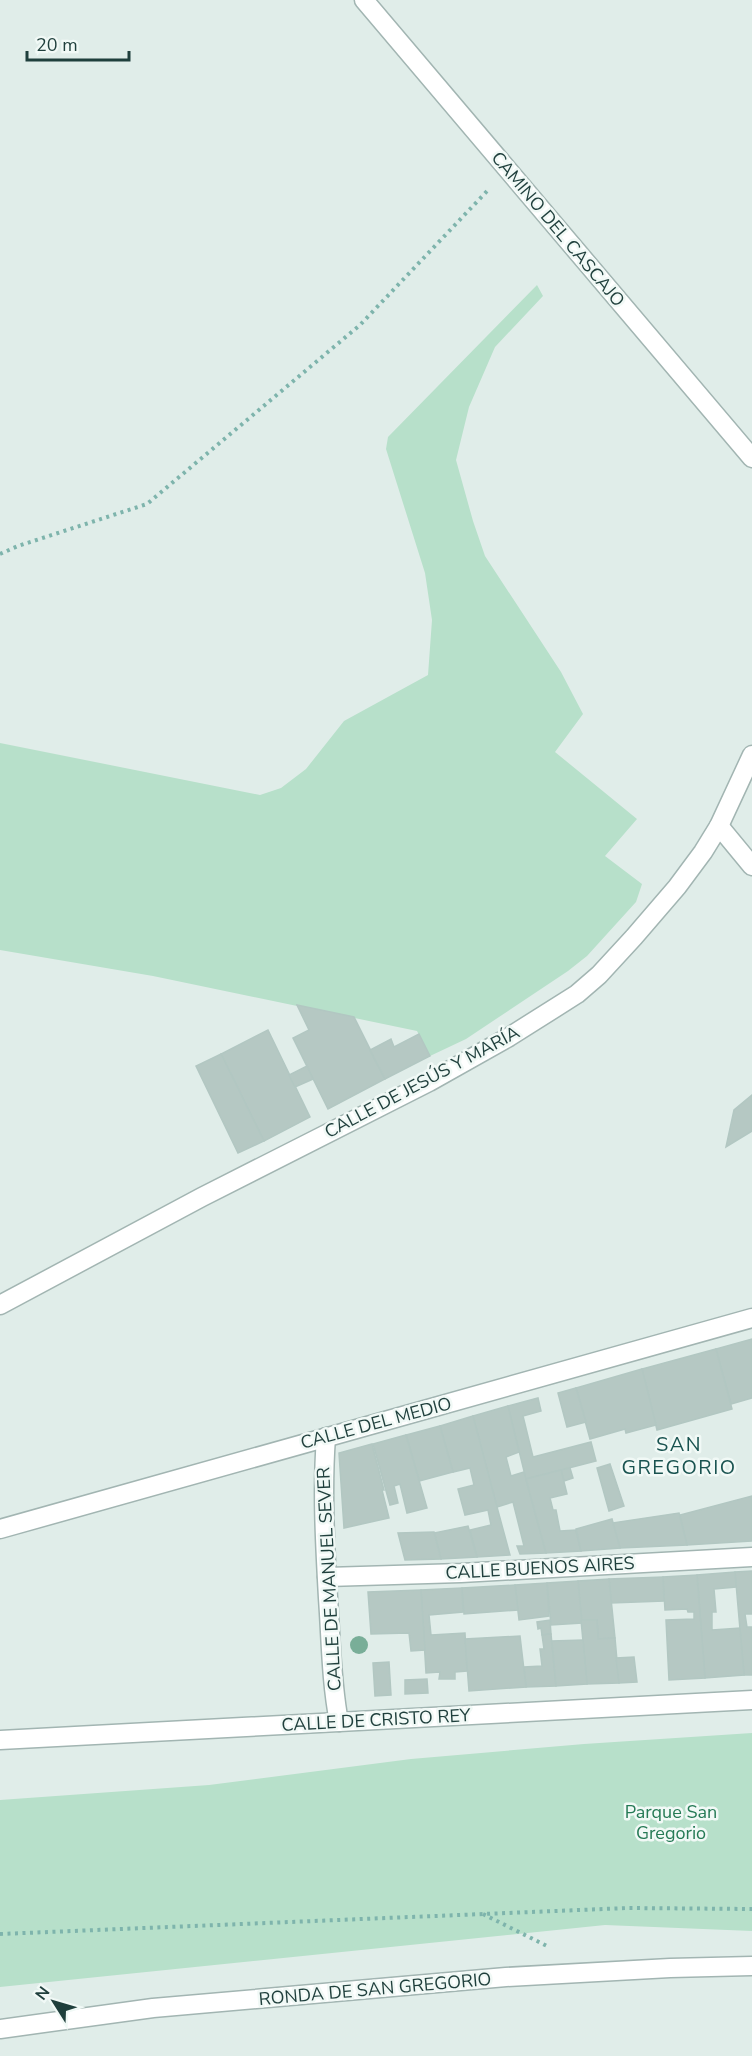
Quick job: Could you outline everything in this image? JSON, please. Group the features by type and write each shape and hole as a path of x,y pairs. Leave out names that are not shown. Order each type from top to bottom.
{"street":[{"name":"CAMINO DEL CASCAJO","path":"364,0 752,458"},
{"name":"CALLE DE JESÚS Y MARÍA","path":"0,1305 202,1197 429,1082 509,1037 577,994 599,975 634,937 677,887 703,852 719,826 752,755"},
{"path":"719,826 752,866"},
{"name":"CALLE DEL MEDIO","path":"0,1529 752,1318"},
{"name":"CALLE DE MANUEL SEVER","path":"326,1437 324,1462 327,1577 333,1693 339,1722"},
{"name":"CALLE BUENOS AIRES","path":"327,1577 461,1573 752,1557"},
{"name":"CALLE DE CRISTO REY","path":"0,1740 752,1700"},
{"name":"RONDA DE SAN GREGORIO","path":"0,2029 153,2008 506,1977 752,1966"}],"path":[{"path":"0,554 147,504 360,325 507,170"},
{"path":"0,1934 628,1908 752,1909"},
{"path":"483,1913 555,1951"}],"green space":[{"path":"537,285 543,296 495,347 469,407 456,460 485,556 561,672 583,714 555,752 637,819 605,856 642,884 636,902 587,956 568,971 466,1039 430,1056 417,1031 153,976 0,950 0,743 260,795 281,788 306,769 344,721 428,675 432,620 425,573 386,449 388,437"},
{"name":"Parque San Gregorio","path":"752,1733 752,1931 605,1925 0,1987 0,1800 209,1785 411,1759 584,1744"}],"building":[{"path":"297,1005 354,1017 385,1079 328,1109 293,1038 309,1030"},
{"path":"268,1030 310,1117 264,1141 221,1054"},
{"path":"419,1034 430,1056 385,1079 370,1050 391,1039 394,1047"},
{"path":"221,1054 264,1141 238,1153 196,1066"},
{"path":"307,1066 313,1079 295,1087 289,1075"},
{"path":"752,1095 752,1131 726,1147 734,1110"},
{"path":"752,1339 752,1398 731,1404 716,1349"},
{"path":"716,1349 732,1409 657,1430 642,1369"},
{"path":"642,1369 656,1425 626,1433 625,1429 590,1439 576,1388"},
{"path":"576,1388 586,1422 567,1427 558,1393"},
{"path":"538,1398 541,1411 523,1416 533,1457 591,1442 596,1461 526,1479 508,1406"},
{"path":"508,1406 519,1452 506,1457 511,1476 524,1472 546,1553 520,1554 517,1546 524,1546 513,1502 497,1507 473,1416"},
{"path":"473,1416 510,1555 477,1557 470,1530 491,1525 488,1510 465,1515 458,1489 474,1485 470,1468 453,1472 440,1426"},
{"path":"440,1426 453,1472 419,1481 406,1435"},
{"path":"406,1435 427,1508 407,1513 400,1484 394,1486 398,1503 390,1505 373,1444"},
{"path":"372,1444 389,1518 344,1528 339,1453"},
{"path":"610,1464 624,1506 609,1511 597,1468"},
{"path":"570,1468 573,1478 564,1481 561,1470"},
{"path":"561,1470 567,1494 550,1498 553,1510 556,1510 560,1531 576,1530 581,1551 546,1553 526,1479"},
{"path":"752,1496 752,1541 687,1545 680,1515"},
{"path":"679,1513 687,1545 620,1548 612,1523"},
{"path":"612,1519 620,1548 581,1551 576,1529"},
{"path":"468,1526 477,1557 441,1559 434,1533"},
{"path":"434,1532 441,1559 405,1560 398,1533"},
{"path":"752,1571 752,1614 745,1614 747,1627 752,1627 752,1675 744,1675 735,1572"},
{"path":"735,1572 736,1587 714,1589 716,1612 712,1612 712,1630 740,1628 744,1675 705,1678 697,1575"},
{"path":"697,1575 705,1678 669,1680 666,1620 694,1619 694,1612 688,1612 687,1609 665,1610 663,1577"},
{"path":"663,1577 664,1601 611,1603 609,1579"},
{"path":"609,1579 615,1638 598,1639 597,1620 581,1620 578,1581"},
{"path":"578,1581 582,1623 551,1625 547,1583"},
{"path":"547,1583 549,1616 519,1620 515,1585"},
{"path":"515,1585 518,1610 464,1614 462,1588"},
{"path":"462,1588 463,1612 429,1615 431,1635 465,1633 467,1671 455,1672 455,1679 439,1679 440,1672 426,1673 421,1590"},
{"path":"421,1590 425,1650 411,1651 409,1633 371,1634 368,1592"},
{"path":"550,1620 551,1634 542,1635 537,1622"},
{"path":"581,1620 597,1620 598,1639 615,1638 619,1683 587,1684"},
{"path":"551,1634 556,1686 526,1687 524,1667 542,1666 540,1649 544,1649 542,1635"},
{"path":"520,1636 526,1687 469,1691 465,1639"},
{"path":"583,1640 587,1684 556,1686 552,1641"},
{"path":"634,1657 637,1682 619,1683 616,1658"},
{"path":"389,1662 391,1695 375,1696 373,1663"},
{"path":"427,1679 428,1693 405,1694 405,1680"}],"district":[{"name":"SAN GREGORIO","path":"679,1456"}]}
